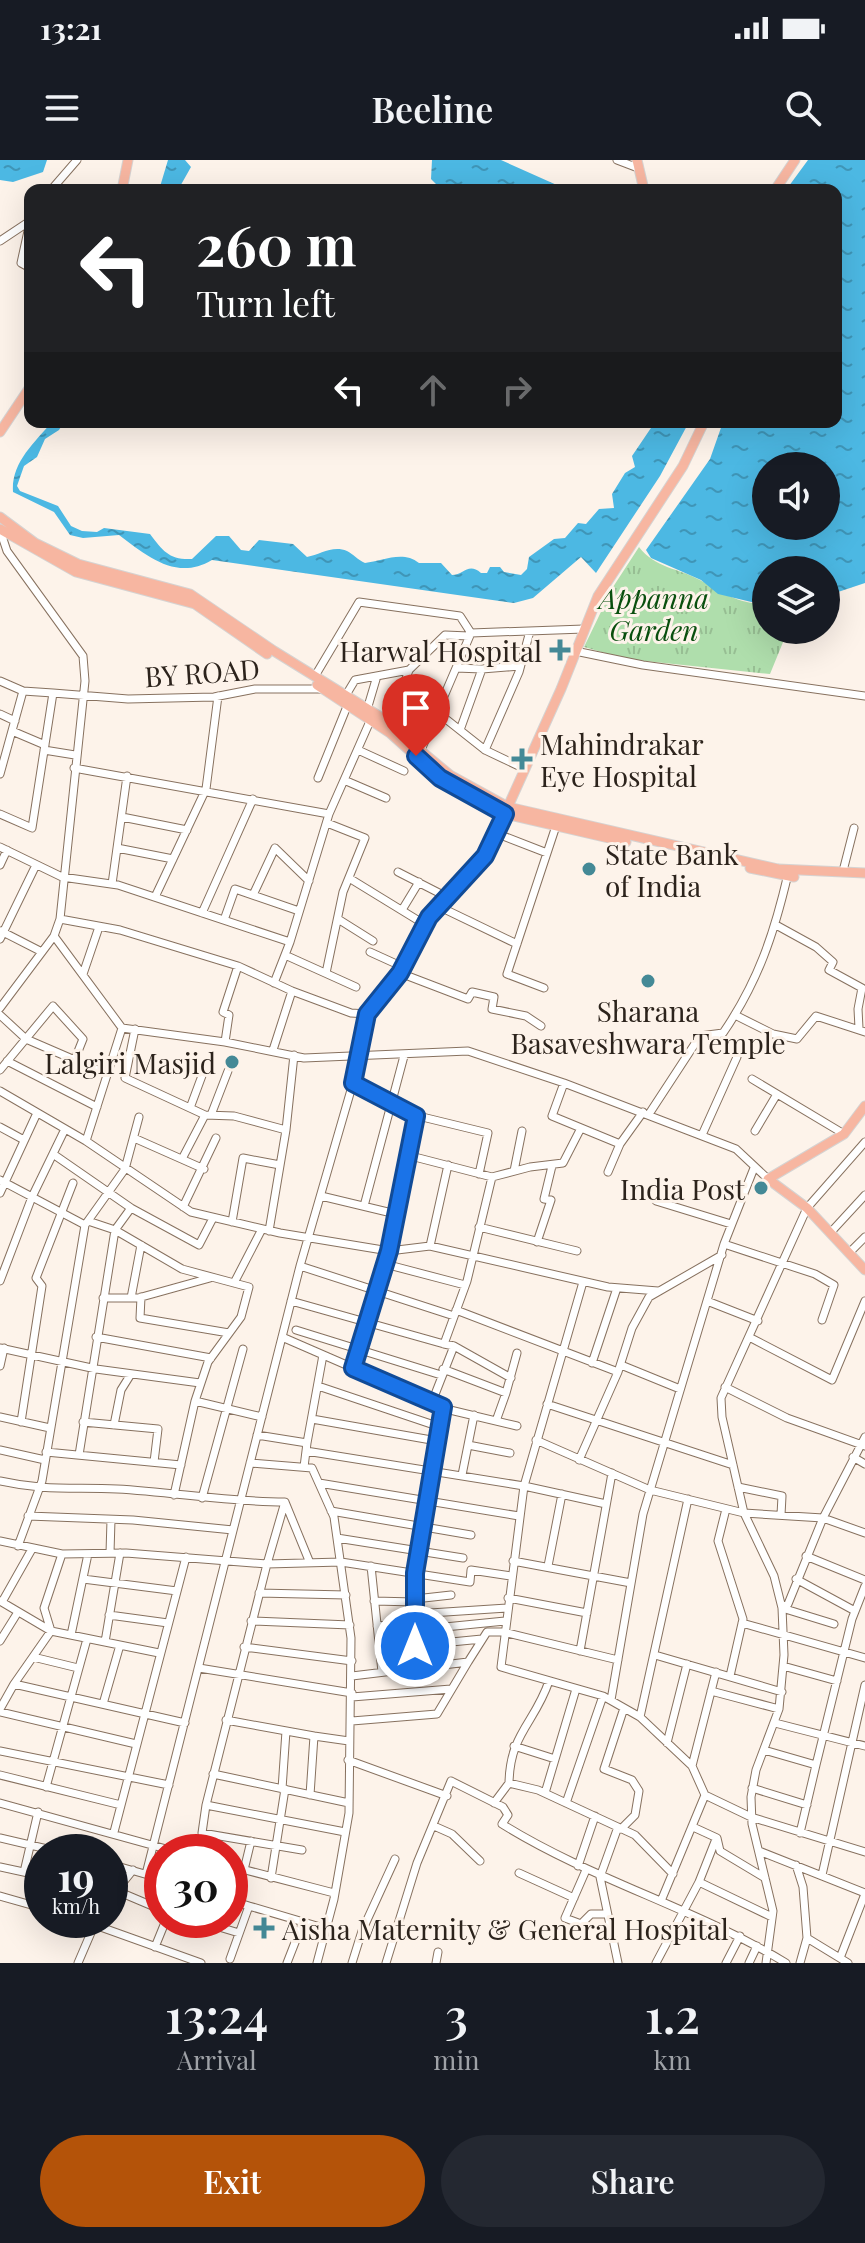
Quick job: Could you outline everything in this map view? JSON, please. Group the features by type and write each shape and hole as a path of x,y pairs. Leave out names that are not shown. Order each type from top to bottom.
{"main road":[{"path":"123,184 128,160"},
{"path":"779,184 795,160"},
{"path":"638,164 643,184"},
{"path":"0,432 24,396"},
{"path":"506,810 609,576 683,466 701,428"},
{"path":"0,517 35,543 78,564 190,594 368,714 440,778 506,810 555,829 788,874 865,876"},
{"path":"0,530 76,572 195,604 228,629 347,700"},
{"path":"368,714 390,724 450,775 506,810 788,874 843,871 865,876"},
{"path":"865,1105 844,1134 768,1179 807,1208 865,1270"}],"street":[{"path":"56,184 77,160"},
{"path":"617,160 638,164"},
{"path":"0,241 24,225"},
{"path":"0,530 7,551 83,656 83,694 60,919 54,936 0,1008"},
{"path":"315,676 359,602 460,616 470,635"},
{"path":"390,724 409,670 445,635 584,629"},
{"path":"485,750 520,666 530,631"},
{"path":"421,750 470,635"},
{"path":"575,651 643,665 865,696"},
{"path":"456,668 520,666"},
{"path":"460,730 482,669"},
{"path":"318,778 355,680 409,670"},
{"path":"274,983 290,942 329,814 358,750 377,676"},
{"name":"BY ROAD","path":"0,681 23,691 128,699 218,696 255,689 324,689"},
{"path":"0,774 4,746 12,731 23,691"},
{"path":"0,814 32,828 53,693"},
{"path":"155,897 206,789 218,696"},
{"path":"437,712 485,750 525,769"},
{"path":"0,714 15,721"},
{"path":"12,731 45,747 75,755"},
{"path":"358,750 404,771"},
{"path":"74,768 206,789 329,814"},
{"path":"112,884 127,776"},
{"path":"344,780 386,798"},
{"path":"202,913 253,799"},
{"path":"158,1834 300,1266 353,1083 367,1014 402,970 424,924 474,872 498,834 506,810"},
{"path":"122,817 187,830"},
{"path":"326,973 349,878 365,838 327,823"},
{"path":"843,871 854,828"},
{"path":"544,988 507,974 555,829"},
{"path":"498,834 547,853"},
{"path":"0,865 4,848 62,877 112,884 290,942"},
{"path":"117,848 173,859"},
{"path":"253,895 275,848 309,881"},
{"path":"36,865 1,934 42,952"},
{"path":"398,872 447,897"},
{"path":"608,1172 620,1144 646,1113 700,1036 723,1033 750,993 776,925 788,874"},
{"path":"349,878 424,924"},
{"path":"402,910 419,882"},
{"path":"224,920 235,889 299,911"},
{"path":"438,906 517,944"},
{"path":"60,919 238,966 351,1013 367,1014"},
{"path":"338,919 373,941"},
{"path":"735,1015 773,1034 797,1039 816,1016 853,1030 862,1030 858,1009 862,988 829,970 833,962 816,947 776,925"},
{"path":"83,974 99,927"},
{"path":"54,936 122,1028 294,1055 404,1056 468,1051 564,1083 736,1149 768,1179"},
{"path":"370,952 468,999 472,992 494,997 492,1009 526,1016 541,1026"},
{"path":"285,955 356,987"},
{"path":"225,1042 229,1015 223,1012 238,966"},
{"path":"273,1050 292,991"},
{"path":"0,1070 53,1006 83,1039 75,1059"},
{"path":"0,1015 26,1039 107,1074"},
{"path":"86,1141 122,1028"},
{"path":"135,1029 125,1078 208,1115 234,1116 286,1130"},
{"path":"234,1283 265,1230 286,1130 294,1055"},
{"path":"364,1206 404,1056"},
{"path":"702,1135 737,1057"},
{"path":"7,1061 97,1107"},
{"path":"182,1159 208,1115 228,1071"},
{"path":"190,1108 203,1073"},
{"path":"752,1079 844,1134"},
{"path":"353,1083 416,1116 488,1133 479,1174"},
{"path":"564,1083 552,1116 620,1144"},
{"path":"0,1091 86,1141 183,1207 213,1218 389,1251 430,1246 472,1253 583,1282 658,1291"},
{"path":"755,1131 777,1094"},
{"path":"0,1193 2,1181 37,1113"},
{"path":"353,1368 389,1251 416,1116"},
{"path":"18,1546 38,1490 46,1456 87,1223 125,1169 139,1117"},
{"path":"0,1127 24,1140"},
{"path":"407,1155 492,1177 563,1163 581,1128"},
{"path":"0,1281 32,1197 65,1129"},
{"path":"514,1171 522,1131"},
{"path":"134,1138 204,1169"},
{"path":"183,1207 204,1169 216,1138"},
{"path":"766,1963 772,1917 751,1817 752,1788 775,1723 782,1692 782,1608 774,1576 744,1513 722,1417 721,1398 751,1338 807,1208 865,1142"},
{"path":"53,1154 108,1194 199,1245 213,1218"},
{"path":"232,1222 243,1158 280,1165"},
{"path":"430,1246 448,1165"},
{"path":"537,1242 551,1200 544,1199 552,1166"},
{"path":"611,1700 631,1583 662,1445 724,1244 754,1168"},
{"path":"444,1344 465,1285 492,1177"},
{"path":"2,1181 60,1212 115,1230 182,1269 249,1287 241,1317 211,1358 200,1383 174,1495"},
{"path":"21,1422 42,1286 36,1278 73,1183"},
{"path":"831,1232 865,1195"},
{"path":"321,1196 396,1214"},
{"path":"656,1201 731,1224"},
{"path":"79,1455 115,1230 131,1208"},
{"path":"479,1227 577,1251"},
{"path":"850,1252 865,1237"},
{"path":"724,1244 815,1274 836,1287 822,1320"},
{"path":"131,1298 141,1245"},
{"path":"579,1460 620,1369 632,1328 649,1297 722,1255"},
{"path":"385,1264 465,1285"},
{"path":"300,1266 377,1292 489,1319 560,1352 680,1389"},
{"path":"103,1298 141,1297 212,1277"},
{"path":"583,1282 560,1352 524,1486 503,1632 501,1667 603,1696 640,1717 692,1766 705,1795 751,1817 865,1852"},
{"path":"592,1363 617,1288"},
{"path":"141,1297 140,1318 229,1333"},
{"path":"291,1301 454,1346 511,1378"},
{"path":"707,1301 758,1321"},
{"path":"751,1338 832,1380 865,1301"},
{"path":"296,1330 506,1393"},
{"path":"96,1337 211,1358"},
{"path":"282,1337 443,1407 517,1426"},
{"path":"432,1402 454,1346"},
{"path":"0,1366 2,1348 91,1368 200,1383"},
{"path":"202,1498 243,1349"},
{"path":"496,1421 517,1353"},
{"path":"304,1467 323,1355"},
{"path":"114,1425 121,1390 131,1374"},
{"path":"318,1386 440,1427"},
{"path":"725,1387 787,1418 863,1442 823,1518 788,1604 782,1608"},
{"path":"195,1401 262,1417"},
{"path":"547,1404 662,1445 733,1465"},
{"path":"415,1668 415,1573 443,1407"},
{"path":"462,1475 474,1415"},
{"path":"312,1419 437,1441"},
{"path":"1,1420 50,1428"},
{"path":"83,1422 158,1429 154,1462"},
{"path":"257,1435 606,1504"},
{"path":"536,1440 650,1490 744,1513 823,1518 865,1533"},
{"path":"468,1445 510,1453"},
{"path":"0,1450 181,1465"},
{"path":"853,1457 865,1464"},
{"path":"249,1467 312,1468 331,1511 346,1595 352,1661 349,1803 327,1929 317,1963"},
{"path":"580,1651 612,1473"},
{"path":"0,1481 38,1490 117,1489 241,1502 285,1502"},
{"path":"319,1483 519,1516"},
{"path":"738,1487 782,1496 781,1515"},
{"path":"548,1566 562,1494"},
{"path":"640,1717 688,1499"},
{"path":"285,1502 310,1563"},
{"path":"285,1502 244,1647 202,1833 302,1850"},
{"path":"726,1509 718,1541 742,1623 730,1676"},
{"path":"331,1511 471,1535"},
{"path":"28,1516 233,1530"},
{"path":"105,1642 115,1582 111,1520"},
{"path":"337,1538 463,1558"},
{"path":"0,1541 62,1554 115,1553 267,1564 341,1562 470,1582 471,1570 511,1576"},
{"path":"32,1549 1,1601 51,1631 159,1653"},
{"path":"51,1631 44,1608 62,1554"},
{"path":"71,1635 88,1554"},
{"path":"806,1556 865,1580"},
{"path":"114,1832 186,1557"},
{"path":"513,1561 631,1583"},
{"path":"371,1566 382,1672"},
{"path":"83,1579 177,1591"},
{"path":"796,1579 855,1611"},
{"path":"800,1833 855,1611 865,1586"},
{"path":"259,1593 346,1595"},
{"path":"374,1601 451,1595"},
{"path":"508,1598 587,1613"},
{"path":"415,1614 507,1608"},
{"path":"782,1608 834,1624"},
{"path":"0,1641 18,1612"},
{"path":"109,1615 168,1623"},
{"path":"251,1621 350,1625"},
{"path":"377,1626 505,1621"},
{"path":"742,1623 865,1658"},
{"path":"51,1631 14,1684 0,1711 136,1744"},
{"path":"352,1721 437,1714 487,1632 503,1632 618,1660"},
{"path":"46,1787 87,1639"},
{"path":"380,1649 482,1639"},
{"path":"103,1704 120,1645"},
{"path":"244,1647 352,1661"},
{"path":"655,1655 782,1692"},
{"path":"33,1657 78,1668"},
{"path":"352,1676 468,1662"},
{"path":"667,1743 687,1664"},
{"path":"783,1666 837,1681"},
{"path":"199,1668 352,1695 451,1689"},
{"path":"692,1766 716,1672"},
{"path":"494,1803 509,1783 514,1746 549,1681"},
{"path":"14,1684 185,1723"},
{"path":"822,1875 832,1842 865,1685"},
{"path":"545,1793 576,1689"},
{"path":"711,1691 779,1709"},
{"path":"566,1803 603,1696"},
{"path":"620,1962 600,1877 620,1828 635,1815 639,1791 632,1780 604,1769 624,1708"},
{"path":"226,1720 349,1741"},
{"path":"775,1723 865,1746"},
{"path":"271,1878 282,1820 286,1731"},
{"path":"310,1795 314,1736"},
{"path":"514,1746 555,1759"},
{"path":"764,1750 816,1765"},
{"path":"0,1751 169,1785"},
{"path":"348,1760 447,1796"},
{"path":"213,1774 349,1803"},
{"path":"0,1775 121,1805"},
{"path":"386,1963 417,1863 451,1781 494,1803 508,1815 502,1824 582,1868 740,1936 786,1963"},
{"path":"509,1783 545,1793 635,1835 673,1874"},
{"path":"752,1788 807,1805"},
{"path":"661,1901 705,1795"},
{"path":"0,1803 144,1842"},
{"path":"206,1805 345,1832"},
{"path":"33,1834 38,1812"},
{"path":"595,1816 574,1898 565,1918 581,1924 591,1914 607,1914"},
{"path":"434,1826 452,1834 480,1861"},
{"path":"693,1827 717,1838"},
{"path":"0,1838 24,1843"},
{"path":"717,1838 720,1851 765,1878"},
{"path":"656,1963 685,1911 717,1838"},
{"path":"248,1853 251,1841"},
{"path":"759,1851 865,1893 840,1958"},
{"path":"352,1963 362,1931 395,1859"},
{"path":"796,1865 803,1887 807,1938 800,1963"},
{"path":"0,1867 24,1872"},
{"path":"128,1869 144,1873"},
{"path":"128,1875 133,1870"},
{"path":"248,1871 334,1893"},
{"path":"519,1873 574,1898"},
{"path":"699,1882 772,1917"},
{"path":"0,1896 24,1903"},
{"path":"249,1906 327,1929"},
{"path":"287,1963 303,1922"},
{"path":"128,1936 201,1963"},
{"path":"726,1963 740,1936"},
{"path":"78,1963 88,1938"},
{"path":"155,1947 159,1938"},
{"path":"230,1959 237,1938"},
{"path":"807,1938 848,1963"},
{"path":"749,1963 757,1946"},
{"path":"436,1963 438,1952"}],"green space":[{"name":"Appanna Garden","path":"639,547 660,564 692,576 731,597 752,603 752,644 782,644 770,674 626,659 584,647 613,587"}],"water":[{"path":"0,160 47,160 43,172 13,182 0,180"},
{"path":"168,160 185,160 191,167 181,184 161,184"},
{"path":"432,160 501,160 555,184 436,184 431,179"},
{"path":"808,160 865,160 865,583 840,591 840,556 752,556 752,602 718,594 701,580 651,558 646,550 710,459 721,428 842,428 842,184 790,184"},
{"path":"47,428 60,428 45,439 37,457 24,466 17,486 20,491 58,506 71,526 82,531 97,532 104,528 150,534 167,553 178,558 192,559 216,536 229,536 241,550 249,551 259,540 293,544 307,557 342,549 365,563 406,557 419,563 441,563 452,575 469,569 487,573 490,567 500,567 504,572 521,575 527,569 529,557 554,539 565,538 578,523 586,524 599,509 614,508 612,494 625,473 635,467 632,456 651,428 686,428 660,476 596,573 581,557 533,598 514,603 212,560 199,566 175,567 152,558 119,535 83,538 70,535 54,512 13,492 16,472 31,446"}],"place":[{"name":"Harwal Hospital","path":"560,650"},
{"name":"Mahindrakar Eye Hospital","path":"522,759"},
{"name":"State Bank of India","path":"589,869"},
{"name":"Sharana Basaveshwara Temple","path":"648,981"},
{"name":"Lalgiri Masjid","path":"232,1062"},
{"name":"India Post","path":"761,1188"},
{"name":"Aisha Maternity & General Hospital","path":"264,1928"}],"route":[{"path":"415,1646 415,1573 443,1407 353,1368 389,1251 416,1116 353,1083 367,1014 400,973 429,917 474,872 498,834 505,814 440,778 416,756"}]}
